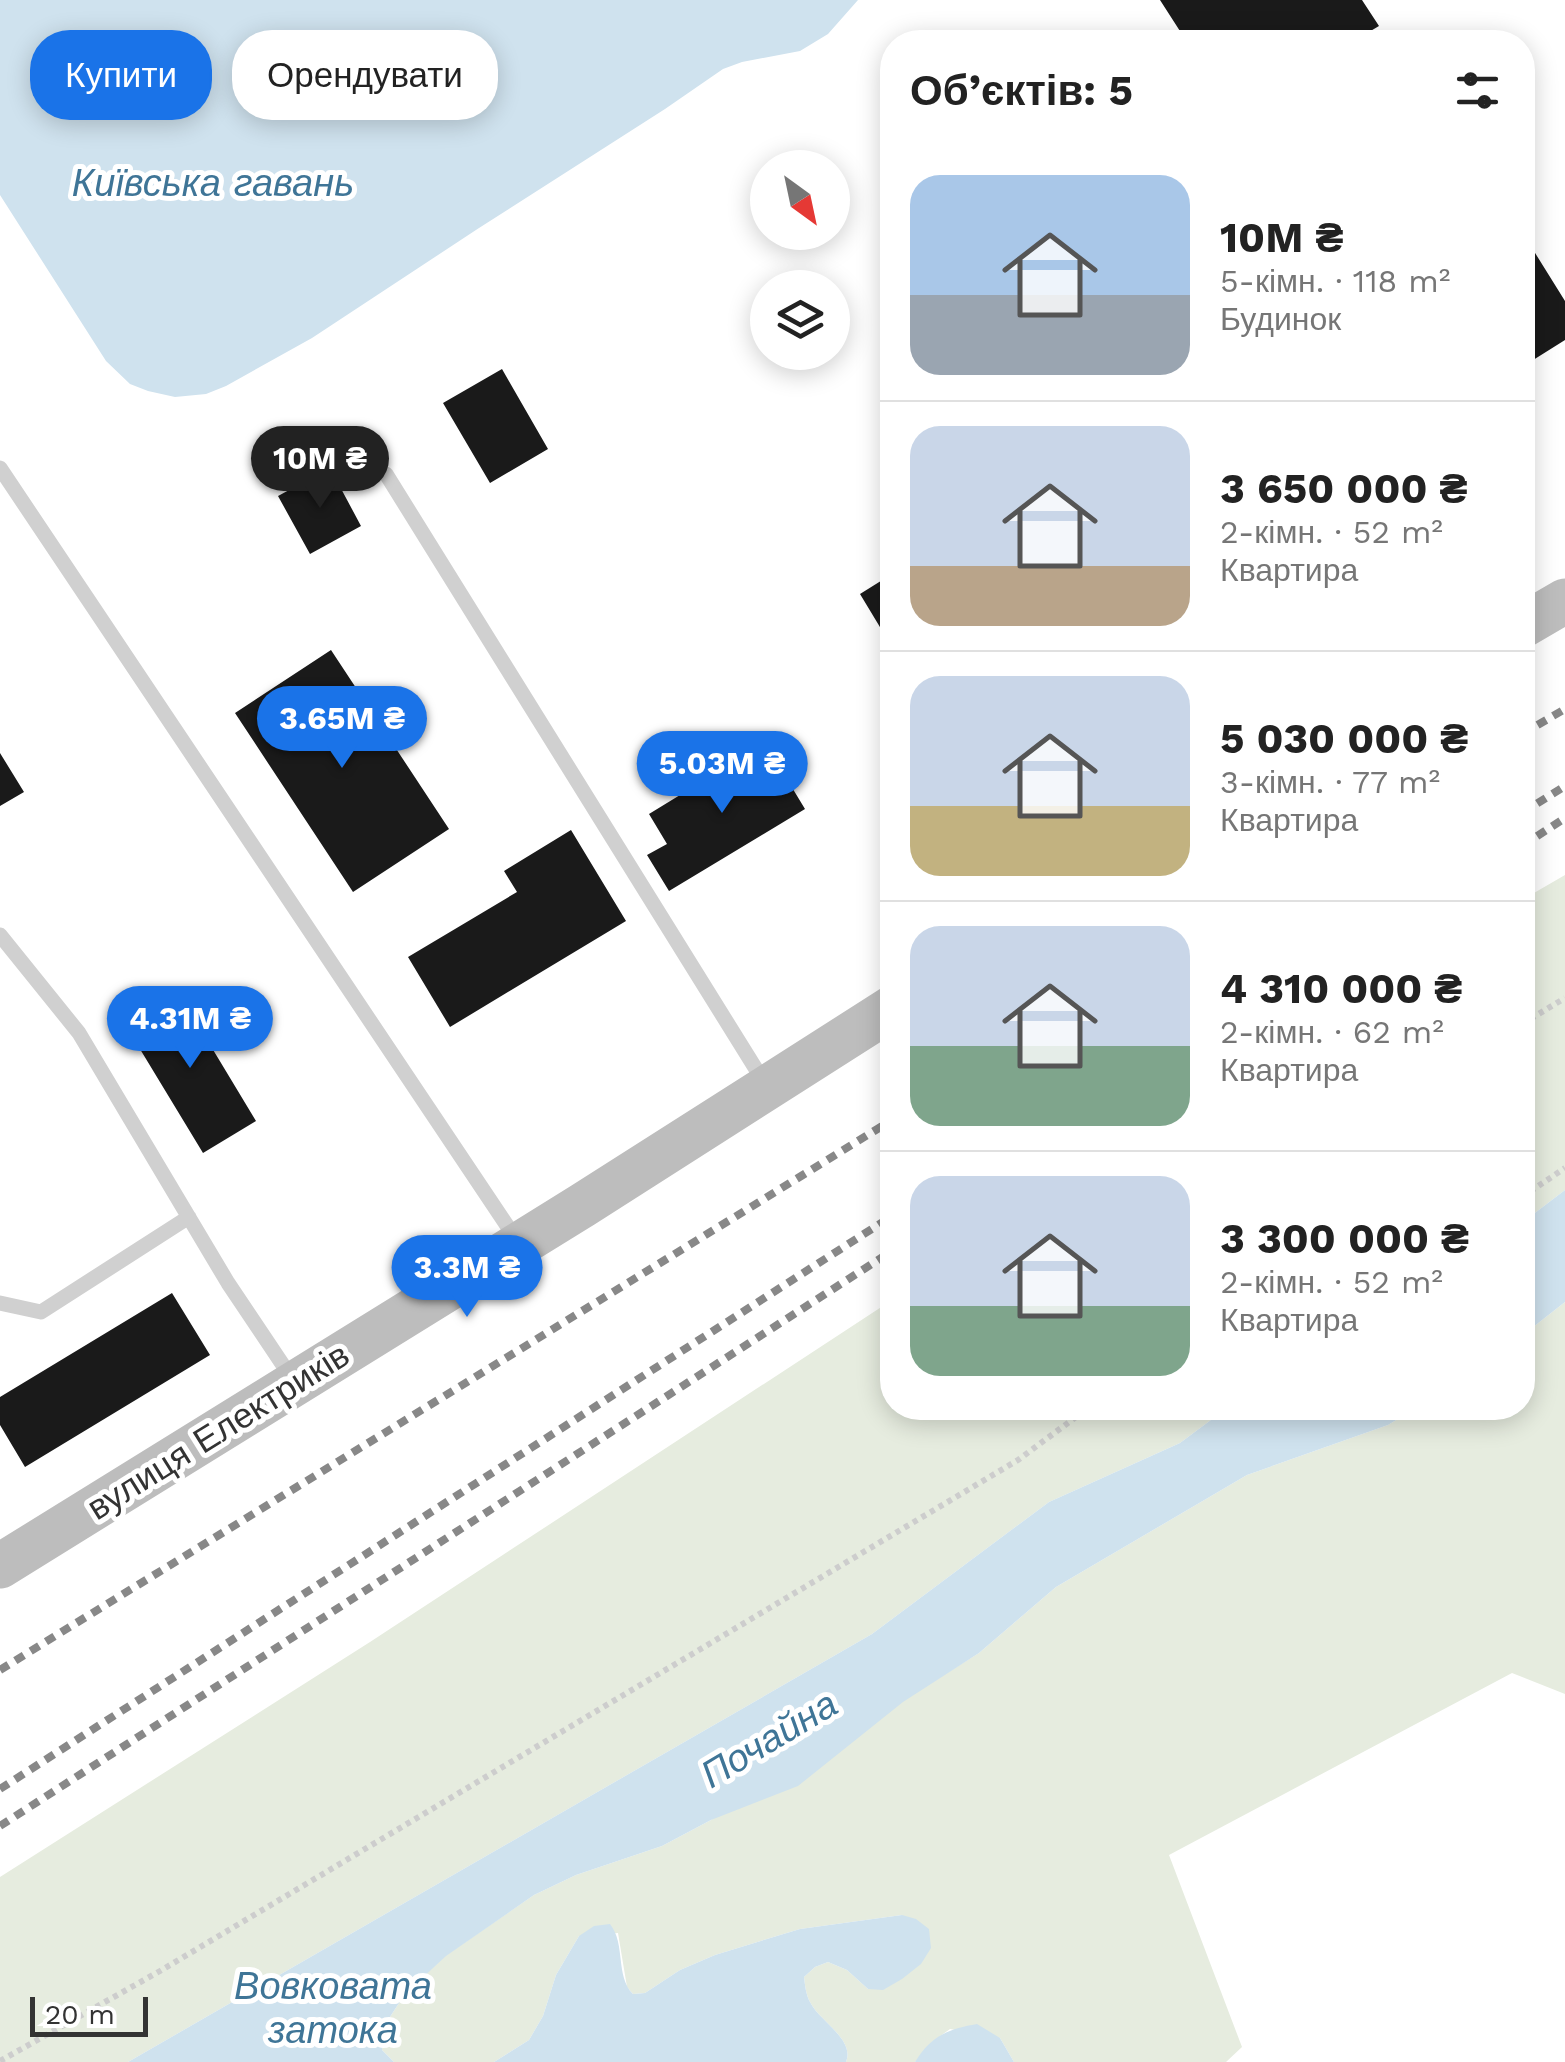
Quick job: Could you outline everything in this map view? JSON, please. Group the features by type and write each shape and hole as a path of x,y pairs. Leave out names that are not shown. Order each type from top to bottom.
{"street":[{"path":"1535,618 1565,601"},
{"name":"вулиця Електриків","path":"0,1566 880,1016"}],"lane":[{"path":"0,468 519,1244"},
{"path":"386,474 767,1088"},
{"path":"3,944 78,1033 238,1298 296,1383"},
{"path":"0,1304 40,1312 189,1218"}],"path":[{"path":"1535,1016 1565,998"},
{"path":"1535,1188 1565,1168"},
{"path":"0,2060 160,1970 1001,1470 1071,1420"}],"shaded area":[{"path":"1565,875 1565,1190 1535,1213 1535,892"},
{"path":"1565,1302 1565,1694 1512,1673 1169,1855 1242,2047 1226,2062 1014,2062 1000,2038 950,2029 915,2062 846,2062 846,2046 810,2002 804,1977 828,1962 847,1970 868,1989 902,1915 800,1929 715,1955 680,1970 645,1993 633,1994 627,1987 618,1933 579,1936 556,1975 543,2016 529,2040 494,2062 394,2062 382,2050 384,2026 405,1994 445,1956 534,1895 576,1875 662,1846 711,1820 979,1653 1056,1587 1247,1475 1396,1420 1535,1420 1535,1326"},
{"path":"880,1308 880,1420 1211,1420 1180,1443 1049,1502 872,1634 128,2062 0,2062 0,1877 370,1642"}],"water":[{"name":"Київська гавань","path":"0,0 858,0 828,34 800,51 723,69 312,338 206,394 175,397 148,391 130,384 106,361 0,195"},
{"path":"1565,1190 1565,1302 1535,1326 1535,1213"},
{"name":"Вовковата затока","path":"1211,1420 1396,1420 1247,1475 1056,1587 979,1653 903,1702 798,1786 711,1820 662,1846 576,1875 534,1895 446,1956 405,1994 384,2026 382,2050 394,2062 128,2062 872,1634 1049,1502 1180,1443"},
{"name":"Вовковата затока","path":"902,1915 929,1929 931,1948 921,1964 902,1979 883,1990 868,1989 847,1970 828,1962 804,1977 810,2002 846,2046 846,2062 494,2062 529,2040 543,2016 556,1975 579,1936 594,1926 610,1924 615,1932 624,1978 633,1994 645,1993 680,1970 715,1955 800,1929"},
{"path":"977,2024 1000,2038 1014,2062 915,2062 941,2035"}],"building":[{"path":"1160,0 1362,0 1379,26 1372,30 1179,30"},
{"path":"1535,253 1565,301 1565,340 1535,359"},
{"path":"502,369 548,449 490,483 443,403"},
{"path":"330,468 361,526 310,554 278,496"},
{"path":"880,582 880,627 860,594"},
{"path":"331,650 449,829 353,892 235,713"},
{"path":"765,743 805,809 669,891 647,855 667,844 649,814"},
{"path":"0,753 24,792 0,806"},
{"path":"571,830 626,921 450,1027 408,957 517,892 504,871"},
{"path":"177,990 256,1121 203,1153 123,1021"},
{"path":"172,1293 210,1355 25,1467 0,1425 0,1397"}],"railway":[{"path":"1535,726 1565,709"},
{"path":"1535,805 1565,786"},
{"path":"1535,838 1565,818"},
{"path":"0,1670 880,1127"},
{"path":"0,1789 880,1224"},
{"path":"0,1826 880,1259"}],"water label":[{"name":"Почайна","path":"769,1739"}]}
